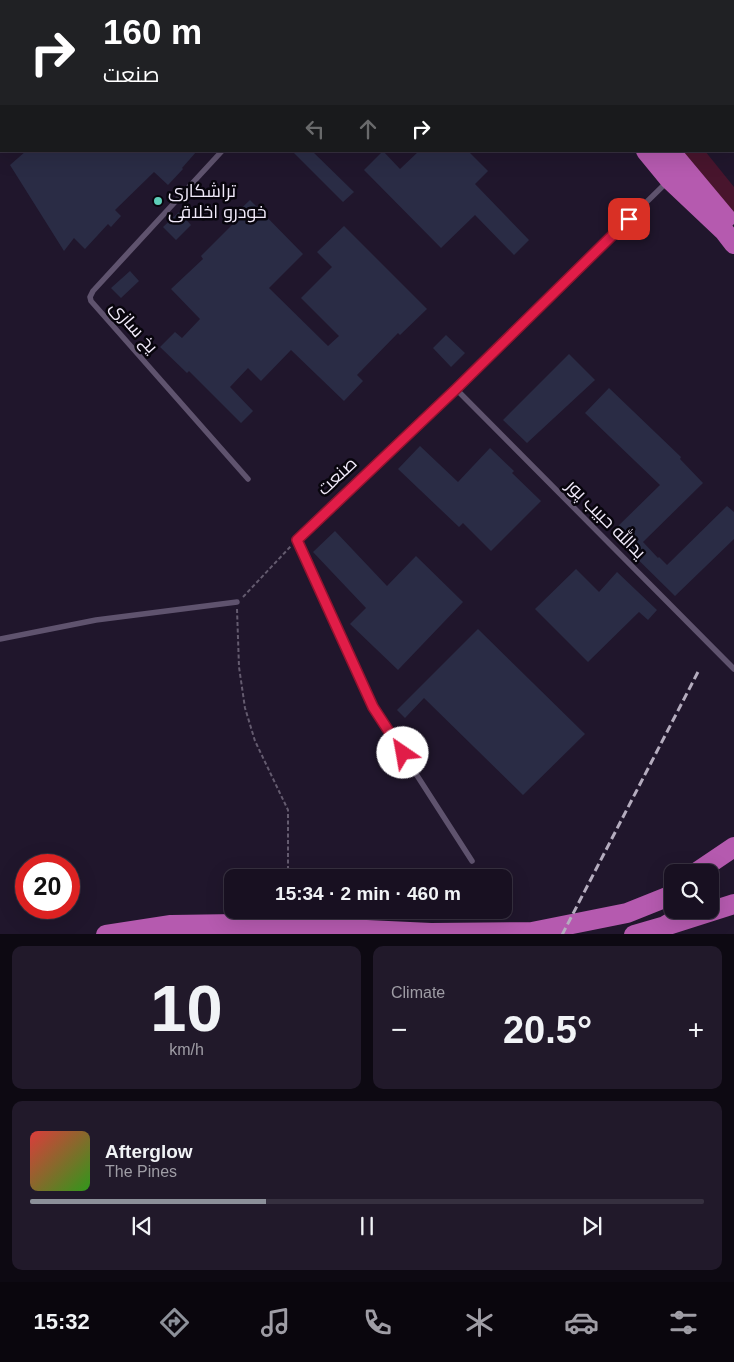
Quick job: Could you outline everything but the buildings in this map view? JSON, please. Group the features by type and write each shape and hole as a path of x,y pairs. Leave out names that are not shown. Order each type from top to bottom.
{"highway":[{"path":"647,152 669,180 730,234"},
{"path":"671,152 730,234 734,248"},
{"path":"709,864 734,847"},
{"path":"719,872 734,863"},
{"path":"719,899 734,891"},
{"path":"627,913 664,892"},
{"path":"106,934 171,925 237,924 431,933 532,932 627,913 664,898"},
{"path":"634,934 734,904"},
{"path":"665,926 679,919"}],"street":[{"path":"289,919 289,934"}],"lane":[{"name":"یخ سازی","path":"221,152 93,291 90,297 97,308 248,479"},
{"name":"صنعت","path":"297,540 456,389 669,180"},
{"name":"یدالله حبیب پور","path":"456,389 734,669"},
{"path":"297,540 373,707 472,861"},
{"path":"0,638 96,620 237,602"}],"path":[{"path":"288,869 288,810 255,742 245,708 239,667 237,602 297,540"}],"shaded area":[{"path":"682,152 706,152 734,187 734,213"}],"railway":[{"path":"563,934 699,670"}],"place":[{"name":"تراشکاری خودرو اخلاقی","path":"158,201"}],"route":[{"path":"403,753 373,707 297,540 456,389 629,219"}]}
